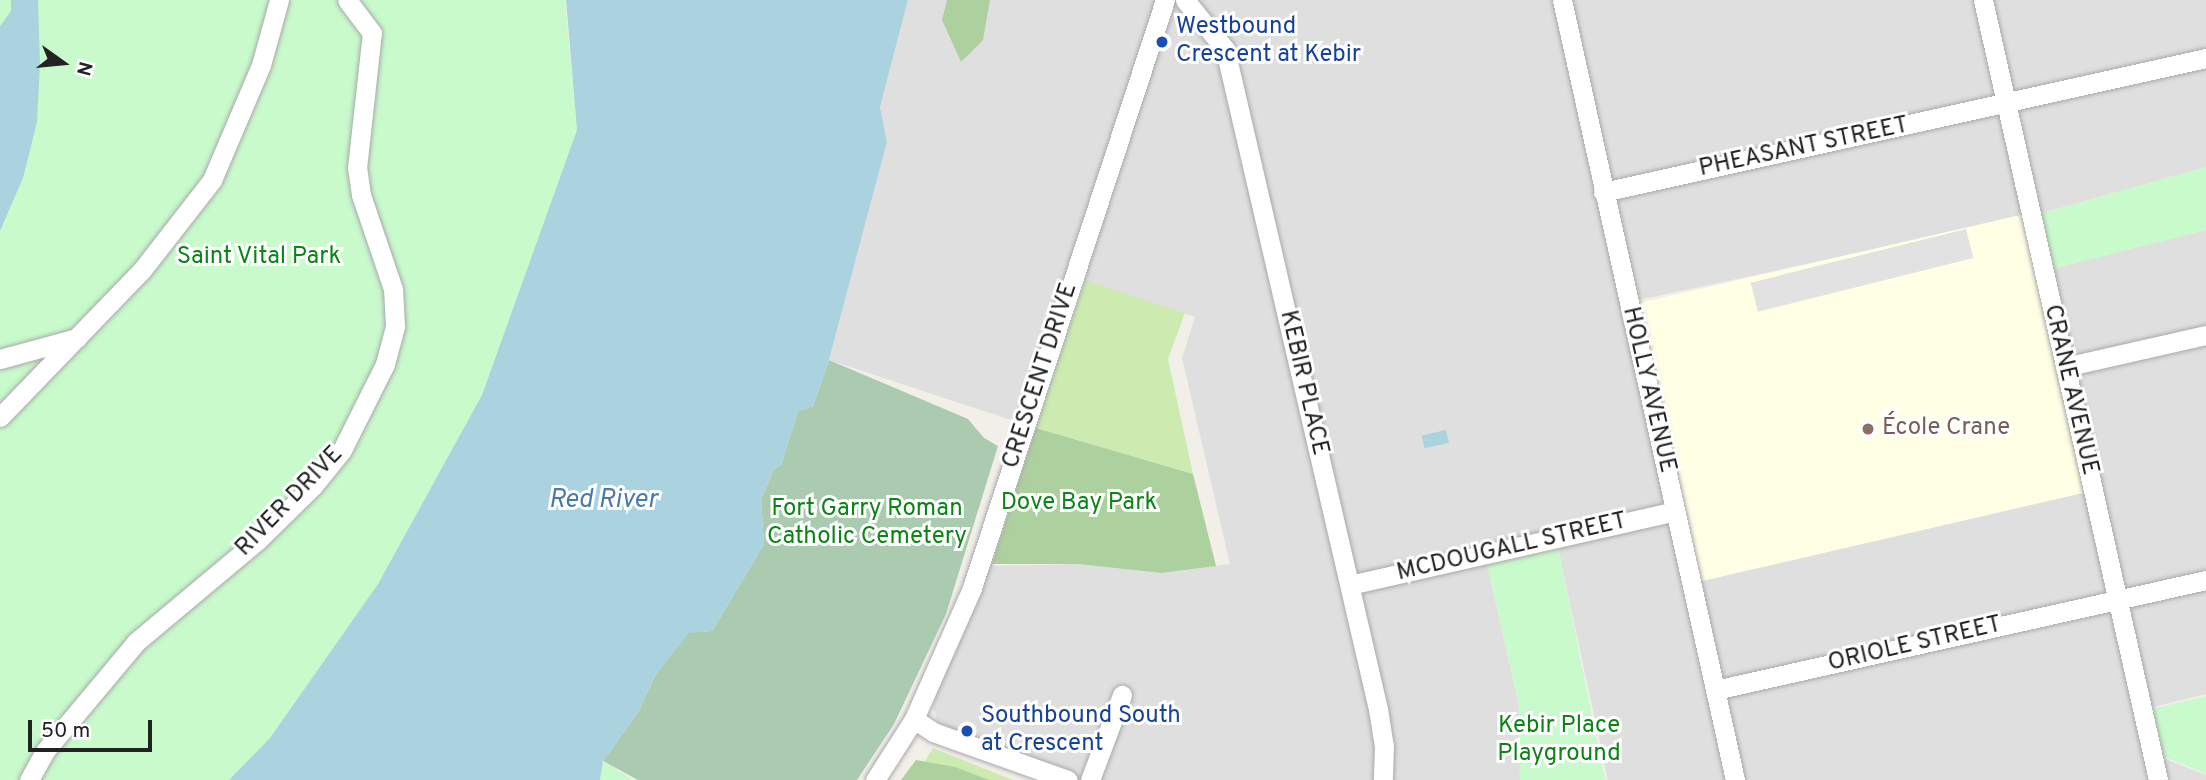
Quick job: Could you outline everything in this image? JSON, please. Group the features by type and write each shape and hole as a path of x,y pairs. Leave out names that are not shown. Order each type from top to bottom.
{"street":[{"path":"0,417 142,270 212,180 261,65 279,0"},
{"name":"RIVER DRIVE","path":"29,780 45,751 136,642 257,541 313,486 342,450 385,364 394,326 393,289 361,195 357,167 372,33 347,0"},
{"name":"CRESCENT DRIVE","path":"875,780 914,719 972,588 1166,0"},
{"name":"KEBIR PLACE","path":"1185,0 1225,49 1350,585 1384,746 1383,780"},
{"name":"HOLLY AVENUE","path":"1562,0 1735,780"},
{"name":"CRANE AVENUE","path":"1983,0 2115,600 2158,780"},
{"name":"PHEASANT STREET","path":"1603,192 2206,58"},
{"path":"2065,367 2206,335"},
{"path":"0,359 78,338"},
{"name":"MCDOUGALL STREET","path":"1350,585 1675,511"},
{"name":"ORIOLE STREET","path":"1715,690 2206,580"},
{"path":"1090,780 1122,695"},
{"path":"914,719 933,732 1068,780"}],"shaded area":[{"path":"908,0 2206,0 2206,167 2035,215 1629,302 2070,495 2093,491 2047,270 2206,230 2206,694 2145,709 2158,780 1608,780 1556,539 1485,555 1519,706 1520,780 1071,780 938,723 933,707 956,628 989,566 1078,564 1161,573 1230,564 1182,358 1195,317 1075,277 1020,423 829,360 887,142 880,107"},
{"name":"École Crane","path":"2029,213 2093,491 1693,583 1629,305"},
{"path":"1966,229 1973,258 1758,312 1751,283"},
{"path":"2155,755 2206,775 2206,780 2160,780"}],"green space":[{"name":"Saint Vital Park","path":"0,0 565,0 577,130 482,395 378,584 270,738 229,780 0,780"},
{"path":"947,0 990,0 983,40 961,62 942,20"},
{"path":"2206,167 2206,230 2047,270 2035,215"},
{"path":"1085,280 1185,313 1168,359 1193,474 1036,428"},
{"name":"Fort Garry Roman Catholic Cemetery","path":"829,360 968,419 984,438 998,446 946,614 894,724 857,780 638,780 603,761 637,714 656,674 689,632 712,631 764,544 761,499 774,469 781,465 798,411 813,406"},
{"name":"Dove Bay Park","path":"1036,428 1193,474 1216,566 1161,573 1078,564 992,564"},
{"name":"Kebir Place Playground","path":"1556,538 1605,780 1520,780 1519,706 1485,554"},
{"path":"2206,696 2206,774 2160,755 2152,709"},
{"path":"933,748 1013,780 913,780"},
{"path":"916,760 955,767 989,780 901,780"},
{"path":"603,761 633,780 600,780"}],"water":[{"path":"11,0 38,0 40,64 37,122 23,178 0,231 0,26 11,11"},
{"name":"Red River","path":"566,0 908,0 880,107 887,142 829,360 813,406 798,411 781,465 774,469 761,499 764,544 712,631 689,633 656,674 637,714 603,761 600,780 229,780 270,738 378,584 482,395 577,130"},
{"path":"1446,430 1449,443 1425,448 1422,436"}],"place":[{"name":"Westbound Crescent at Kebir","path":"1162,42"},
{"name":"École Crane","path":"1868,429"},
{"name":"Southbound South at Crescent","path":"967,731"}]}
